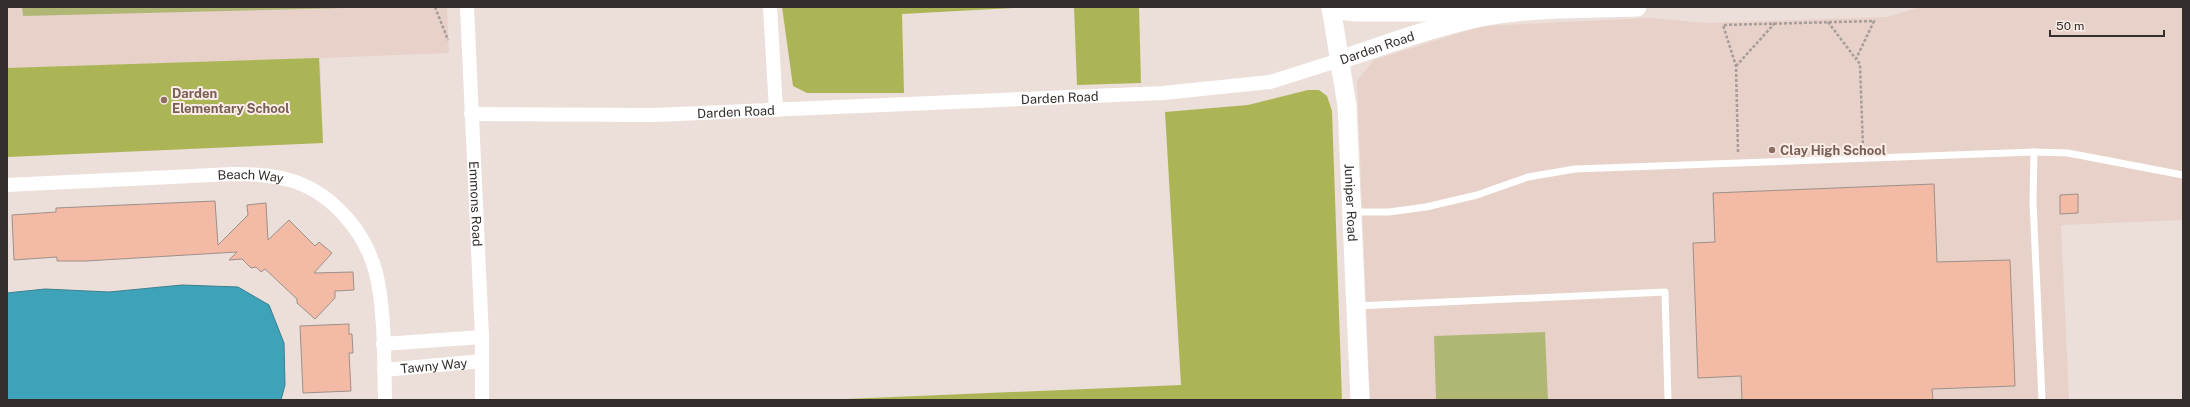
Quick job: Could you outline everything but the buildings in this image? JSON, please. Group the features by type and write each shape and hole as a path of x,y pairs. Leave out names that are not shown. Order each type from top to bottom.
{"street":[{"name":"Emmons Road","path":"467,7 482,337 482,400"},
{"path":"770,7 776,110"},
{"name":"Darden Road","path":"471,114 654,115 1155,94 1230,88 1270,82 1413,35 1483,17 1528,12 1637,7"},
{"path":"1331,8 1356,12 1388,13 1528,12"},
{"name":"Juniper Road","path":"1331,8 1347,106 1360,400"},
{"name":"Beach Way","path":"7,185 259,174 298,183 317,193 335,206 350,221 362,240 376,273 383,344 385,400"},
{"path":"383,344 482,337"},
{"name":"Tawny Way","path":"384,370 482,361"}],"lane":[{"path":"2034,152 2033,202 2042,400"},
{"path":"1352,212 1389,212 1426,207 1477,195 1528,177 1575,169 2034,152 2068,153 2183,175"},
{"path":"1356,306 1665,292 1668,400"}],"path":[{"path":"435,7 448,40"},
{"path":"1738,163 1736,66 1723,25 1874,21 1856,59"},
{"path":"1828,22 1860,64 1863,159"},
{"path":"1736,66 1776,23"}],"shaded area":[{"name":"Darden Elementary School","path":"7,7 447,7 449,53 320,58 323,143 7,157"},
{"name":"Clay High School","path":"2183,7 2183,220 2061,225 2069,400 1370,400 1357,81 1374,60 1482,26 1651,18 1705,23 1887,17 1917,8"}],"green space":[{"path":"22,7 344,7 344,8 23,16"},
{"path":"782,7 1031,7 902,14 904,93 807,93 793,86"},
{"path":"1074,7 1139,7 1141,83 1077,85"},
{"path":"319,58 323,143 7,157 7,68"},
{"path":"1308,90 1319,90 1327,96 1332,111 1342,400 822,400 1181,385 1165,112 1248,105"},
{"path":"1545,332 1548,400 1436,400 1434,336"}],"water":[{"path":"182,285 238,287 269,305 284,343 285,385 281,400 7,400 7,293 45,289 109,292"}],"place":[{"name":"Darden Elementary School","path":"164,100"},
{"name":"Clay High School","path":"1772,150"}]}
